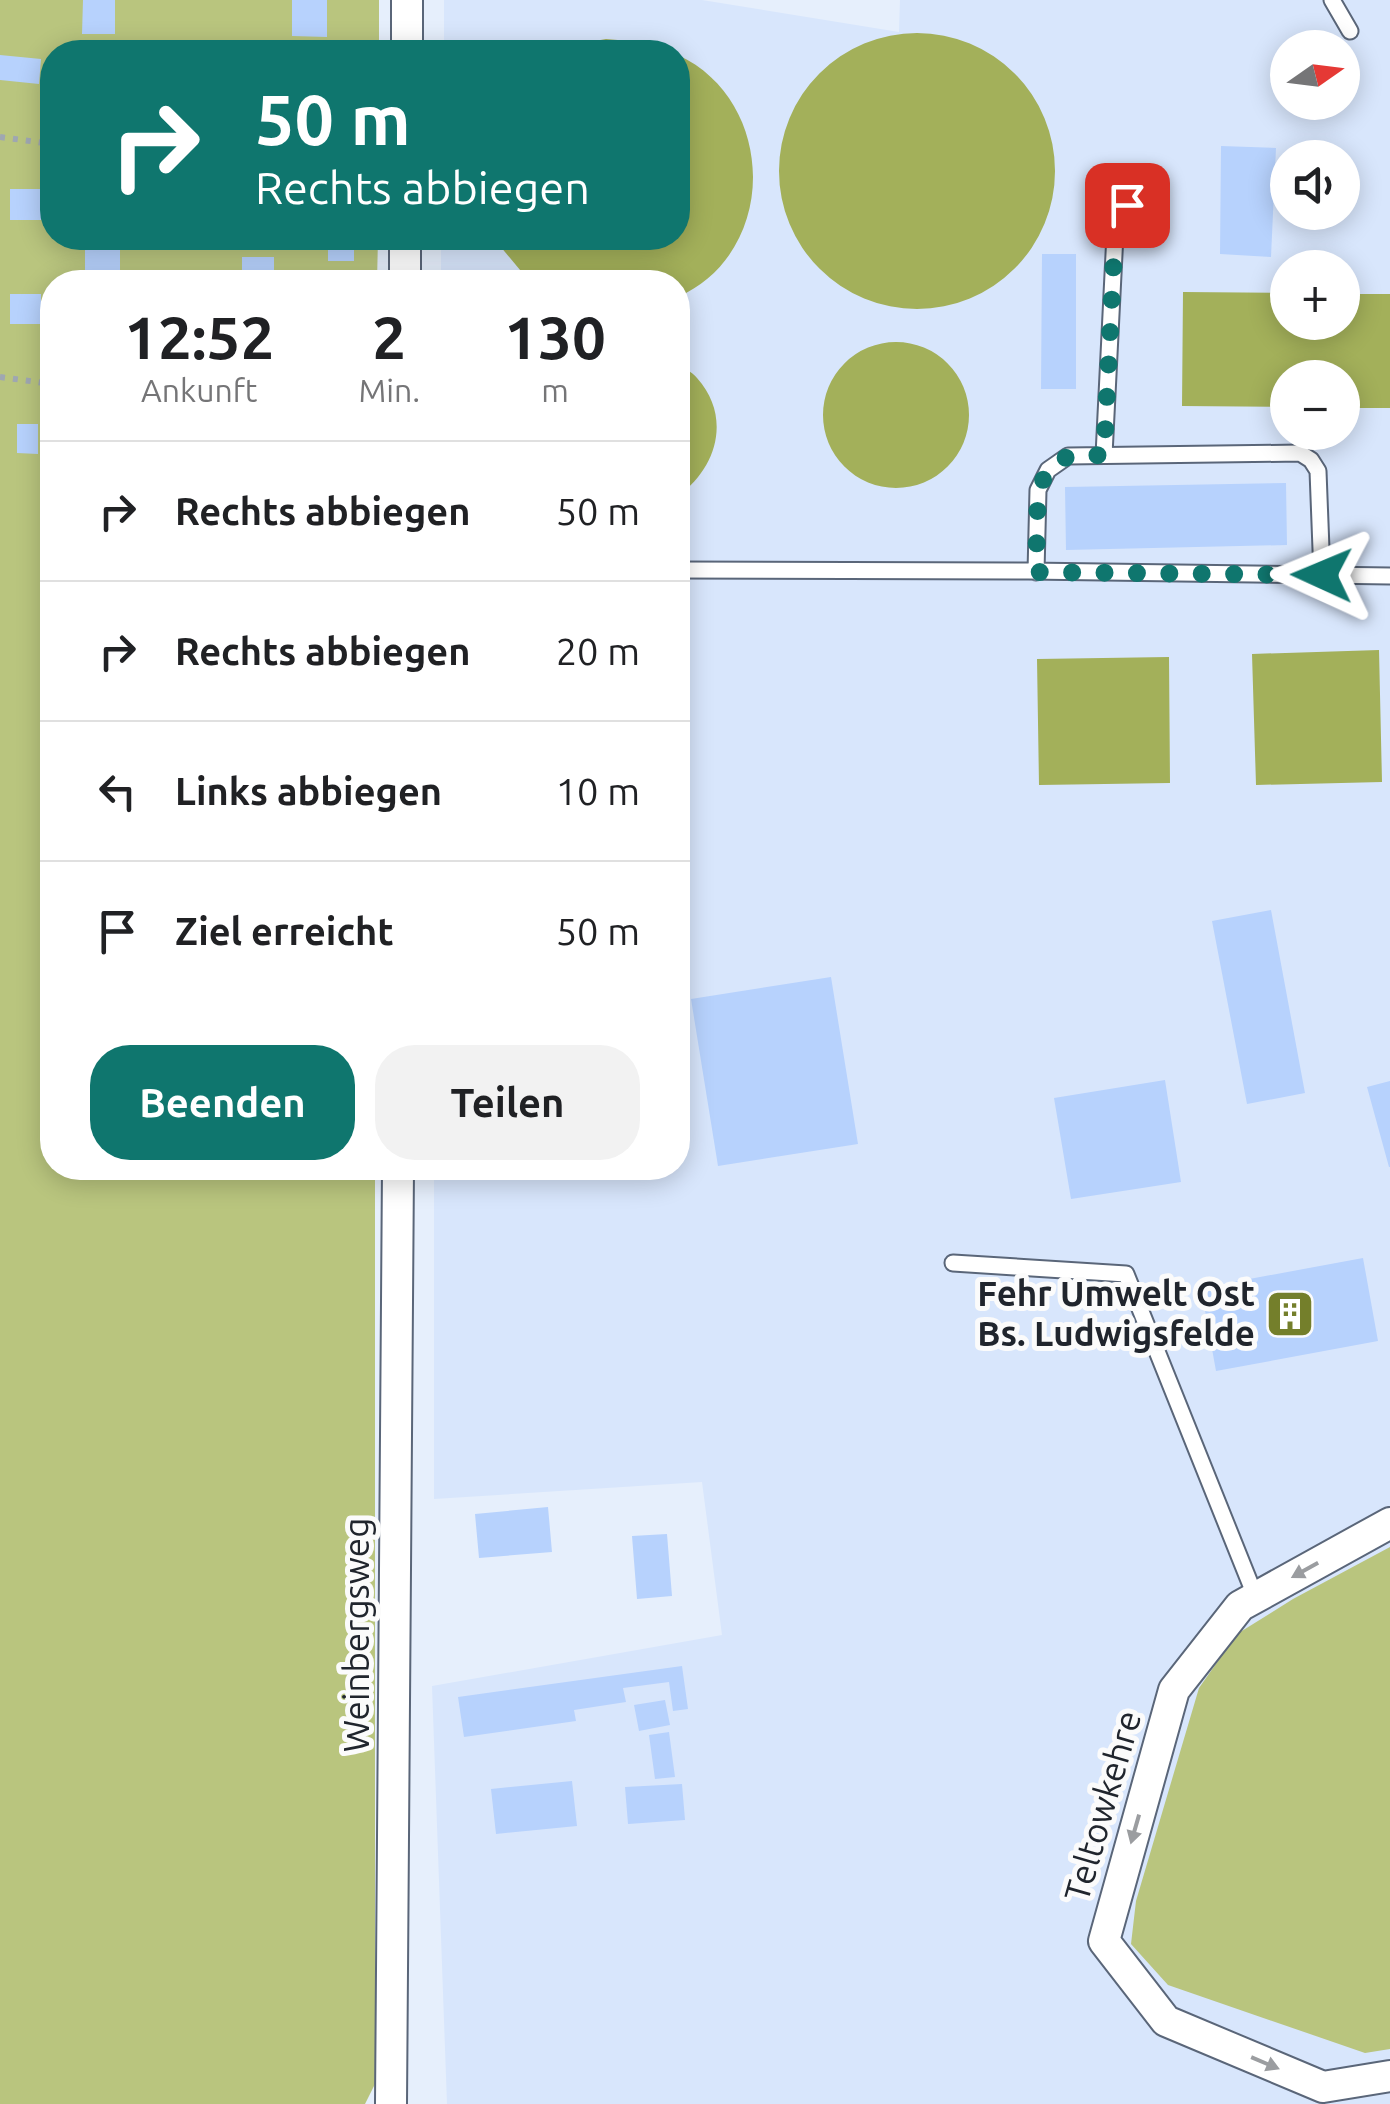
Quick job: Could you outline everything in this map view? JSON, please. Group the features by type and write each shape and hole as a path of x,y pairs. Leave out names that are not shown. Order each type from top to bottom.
{"street":[{"path":"407,0 407,40"},
{"name":"Weinbergsweg","path":"392,2104 398,1180"},
{"name":"Teltowkehre","path":"1390,1523 1240,1606 1174,1690 1104,1941 1166,2021 1323,2088 1390,2076"}],"lane":[{"path":"1332,0 1349,30"},
{"path":"1104,455 1115,234 1127,205 1150,190"},
{"path":"1036,572 1038,490 1048,470 1068,456 1300,453 1318,471 1322,575"},
{"path":"690,570 1390,576"},
{"path":"953,1263 1126,1274 1256,1598"}],"path":[{"path":"0,137 40,142"},
{"path":"0,377 40,382"}],"shaded area":[{"path":"0,0 379,0 379,40 40,40 40,250 378,250 377,270 40,270 40,1180 375,1180 375,2084 365,2104 0,2104"},
{"path":"444,0 702,0 899,32 900,0 1390,0 1390,2104 447,2104 432,1686 722,1635 702,1482 434,1499 434,1180 690,1180 690,270 441,270 441,250 690,250 690,40 444,40"},
{"path":"917,33 944,35 970,43 1015,73 1045,118 1053,144 1053,198 1045,224 1015,269 970,299 944,307 917,309 890,307 864,299 819,269 789,224 781,198 779,171 781,144 789,118 819,73 864,43 890,35"},
{"path":"690,63 711,77 734,106 748,140 753,176 748,213 735,247 711,276 690,289 690,270 520,270 503,250 690,250"},
{"path":"1183,292 1270,293 1270,340 1360,340 1360,294 1390,294 1390,408 1360,408 1360,360 1270,360 1270,407 1182,406"},
{"path":"896,342 924,348 947,364 963,387 969,415 963,443 947,466 924,482 896,488 868,482 845,466 829,443 823,415 829,387 845,364 868,348"},
{"path":"690,372 708,393 717,425 710,457 691,484"},
{"path":"1379,650 1382,782 1256,785 1252,654"},
{"path":"1169,657 1170,783 1039,785 1037,659"},
{"path":"1390,1547 1390,2049 1365,2053 1168,1985 1131,1944 1136,1901 1199,1688 1237,1634"}],"building":[{"path":"83,0 115,0 115,34 82,34"},
{"path":"292,0 327,0 327,37 292,36"},
{"path":"0,55 40,59 39,84 0,80"},
{"path":"1221,146 1270,148 1270,257 1220,254"},
{"path":"10,189 40,189 40,220 10,220"},
{"path":"85,250 120,250 120,270 85,270"},
{"path":"328,250 354,250 354,261 328,261"},
{"path":"1042,254 1076,254 1076,389 1041,389"},
{"path":"242,257 274,257 274,270 242,270"},
{"path":"10,294 40,294 40,324 10,324"},
{"path":"17,424 38,424 38,454 17,453"},
{"path":"1286,483 1287,545 1066,550 1065,487"},
{"path":"1271,910 1305,1093 1247,1104 1212,921"},
{"path":"831,977 858,1144 718,1166 691,999"},
{"path":"1165,1080 1181,1182 1071,1199 1054,1098"},
{"path":"1390,1081 1390,1167 1389,1167 1367,1087"},
{"name":"Fehr Umwelt Ost Bs. Ludwigsfelde","path":"1363,1258 1378,1341 1216,1371 1201,1288"},
{"path":"548,1507 552,1552 479,1558 475,1514"},
{"path":"667,1534 672,1596 637,1599 632,1536"},
{"path":"682,1666 688,1709 673,1711 669,1682 623,1688 626,1702 574,1710 576,1721 464,1737 458,1697"},
{"path":"665,1700 670,1725 639,1731 634,1705"},
{"path":"669,1732 675,1777 655,1779 649,1735"},
{"path":"572,1781 577,1826 496,1834 491,1789"},
{"path":"682,1784 685,1820 628,1824 625,1787"}],"place":[{"name":"Fehr Umwelt Ost Bs. Ludwigsfelde","path":"1290,1314"}],"route":[{"path":"1127,205 1115,234 1104,455 1068,456 1048,470 1038,490 1036,572 1322,575"}]}
